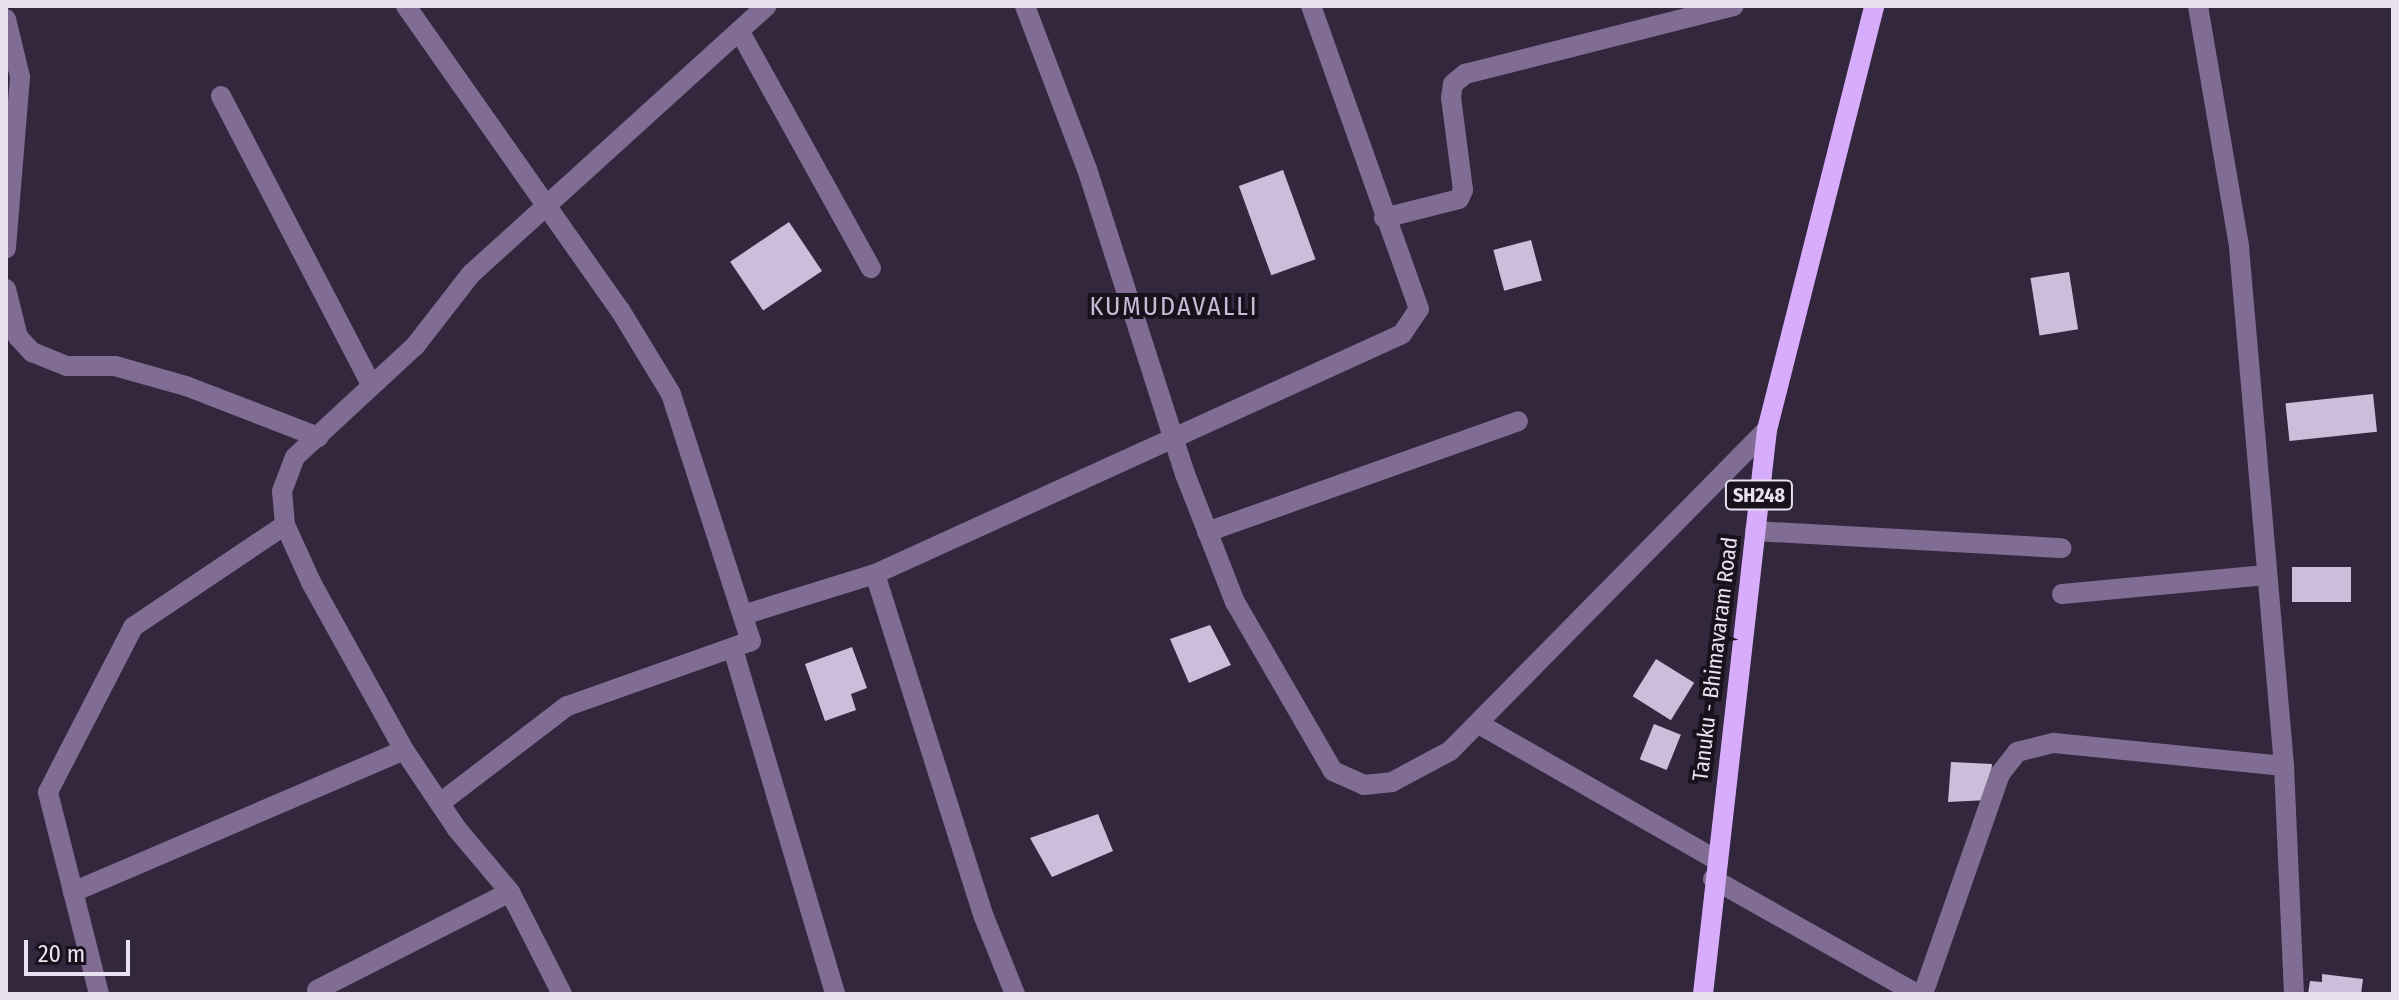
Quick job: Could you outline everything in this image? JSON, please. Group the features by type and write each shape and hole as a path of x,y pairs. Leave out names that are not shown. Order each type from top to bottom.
{"main road":[{"name":"Tanuku - Bhimavaram Road","path":"1703,994 1714,870 1767,430 1874,6"}],"street":[{"path":"406,6 547,207 671,394 751,641 567,706 440,803"},
{"path":"562,994 510,892 440,803 404,750 285,525 282,491 295,457 415,346 471,274 767,6"},
{"path":"1025,6 1092,183 1174,439 1235,602 1333,771 1364,785 1392,782 1450,751 1479,724 1544,652 1767,430"},
{"path":"743,615 875,574 1402,334 1419,309 1384,218 1311,6"},
{"path":"1384,218 1459,199 1463,190 1451,98 1453,84 1465,74 1734,6"},
{"path":"2198,6 2239,247 2284,766 2294,994"},
{"path":"6,19 20,77 6,248"},
{"path":"740,32 871,268"},
{"path":"221,96 371,384"},
{"path":"6,289 18,337 32,352 67,366 115,366 186,386 318,437"},
{"path":"1207,532 1518,421"},
{"path":"99,994 48,792 133,627 285,525"},
{"path":"1755,531 2062,548"},
{"path":"875,574 984,917 1015,994"},
{"path":"2062,594 2266,575"},
{"path":"733,649 835,994"},
{"path":"1479,724 1917,994"},
{"path":"1923,994 2000,774 2017,752 2054,743 2284,766"},
{"path":"73,892 404,750"},
{"path":"317,990 510,892"}],"building":[{"path":"1283,170 1315,259 1271,275 1239,186"},
{"path":"789,222 822,271 763,311 730,262"},
{"path":"1531,240 1542,281 1504,291 1493,250"},
{"path":"2069,272 2078,329 2040,335 2030,278"},
{"path":"2373,394 2377,432 2289,441 2285,403"},
{"path":"2292,567 2351,567 2351,602 2292,602"},
{"path":"1210,625 1231,665 1189,683 1170,639"},
{"path":"852,647 867,688 851,694 856,710 825,721 805,664"},
{"path":"1656,659 1694,683 1671,720 1633,696"},
{"path":"1654,724 1681,735 1667,770 1640,759"},
{"path":"1951,762 1992,764 1988,800 1948,802"},
{"path":"1098,814 1113,851 1052,877 1030,838"},
{"path":"2322,974 2363,979 2361,994 2308,994 2310,981 2322,982"}],"district":[{"name":"KUMUDAVALLI","path":"1174,307"}]}
